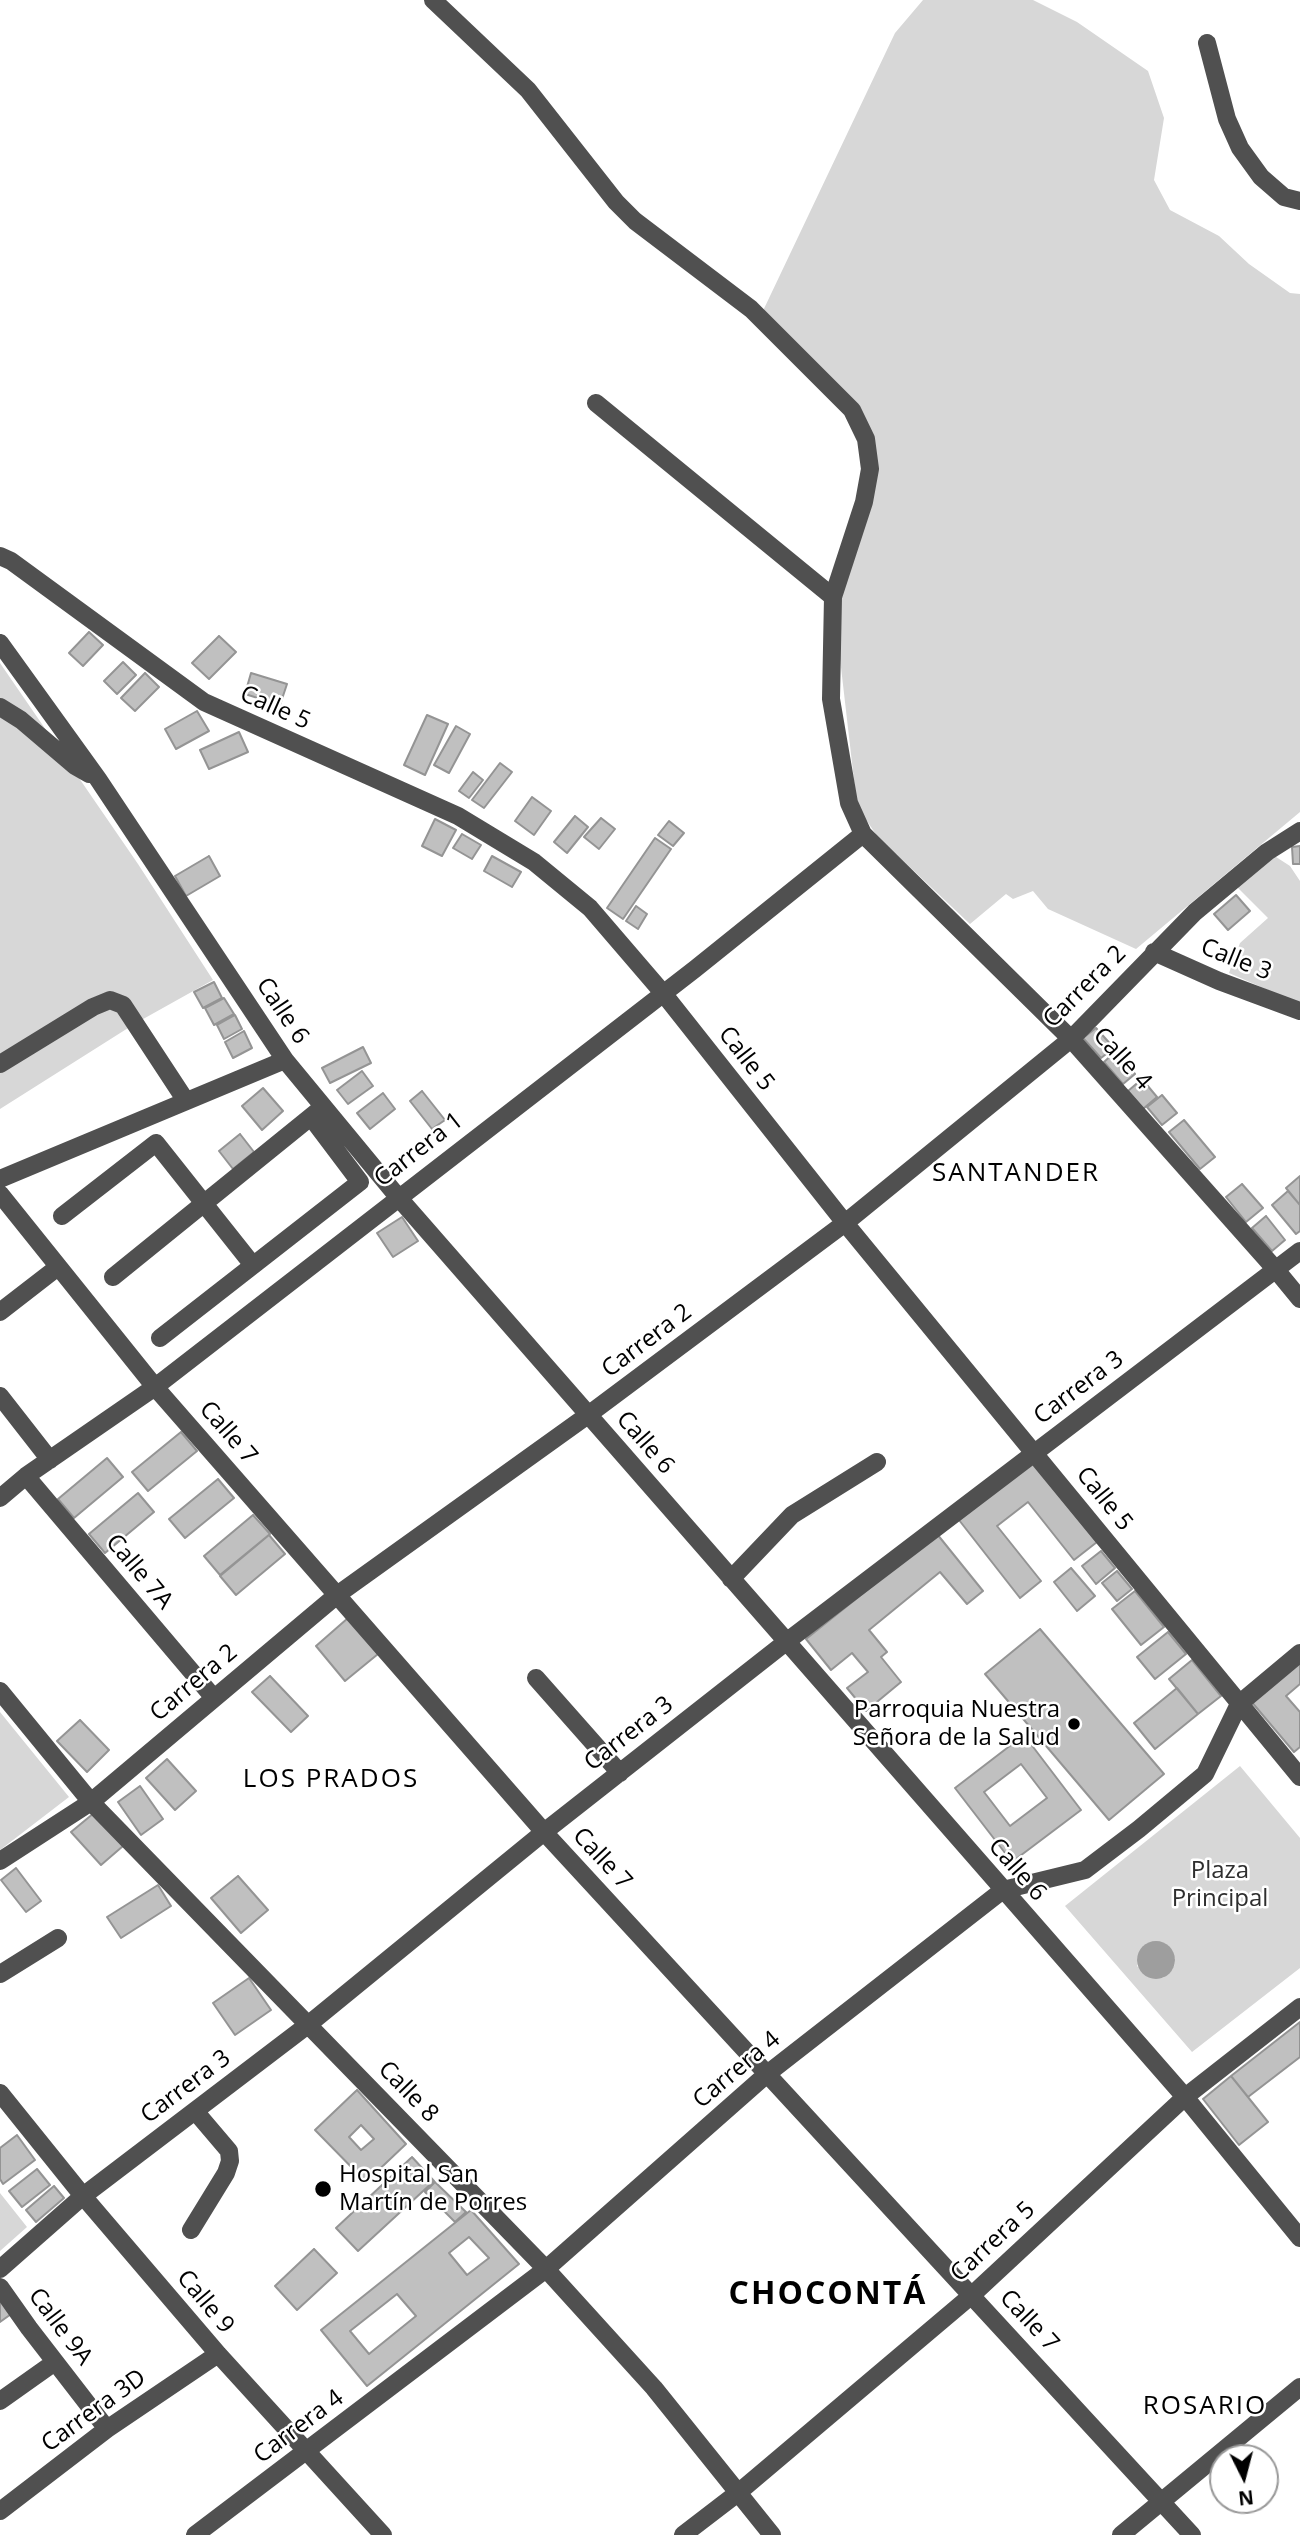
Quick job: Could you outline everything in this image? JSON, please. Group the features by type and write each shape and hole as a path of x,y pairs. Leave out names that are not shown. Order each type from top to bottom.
{"street":[{"path":"433,0 528,90 616,202 635,221 751,309 852,410 866,439 870,469 864,502 833,597 831,699 849,803 863,834"},
{"path":"1207,43 1227,119 1240,148 1261,177 1284,197 1300,201"},
{"path":"596,403 833,597"},
{"name":"Calle 5","path":"0,556 11,561 204,702 458,816 534,862 590,908 663,993 845,1223 1035,1451 1300,1777"},
{"name":"Calle 6","path":"0,643 98,779 317,1112 398,1197 1185,2097 1300,2238"},
{"path":"0,707 21,720 75,766 98,779"},
{"name":"Carrera 2","path":"0,1861 91,1802 337,1595 588,1415 845,1223 1071,1039 1195,912 1267,852 1300,831"},
{"name":"Carrera 1","path":"0,1499 26,1476 155,1387 663,993 863,834"},
{"name":"Calle 4","path":"863,834 1071,1039 1300,1299"},
{"name":"Calle 3","path":"1154,952 1219,981 1300,1011"},
{"path":"0,1064 93,1007 110,1000 123,1005 186,1101"},
{"path":"0,1179 285,1060"},
{"path":"113,1278 317,1112 360,1182 160,1338"},
{"path":"62,1216 156,1143 252,1264"},
{"name":"Calle 7","path":"0,1194 155,1387 544,1832 1192,2535"},
{"name":"Carrera 3","path":"0,2269 83,2196 309,2024 544,1832 786,1642 1300,1251"},
{"path":"0,1312 58,1266"},
{"path":"0,1396 50,1460"},
{"path":"731,1579 792,1515 877,1462"},
{"name":"Calle 7A","path":"26,1476 214,1698"},
{"name":"Carrera 4","path":"195,2535 546,2269 768,2074 1003,1890 1084,1870 1139,1829 1205,1773 1239,1704 1300,1653"},
{"path":"536,1678 620,1773"},
{"name":"Calle 8","path":"0,1691 91,1802 546,2269 654,2388 772,2535"},
{"path":"0,1974 58,1938"},
{"name":"Carrera 5","path":"683,2535 739,2493 972,2295 1185,2097 1300,2007"},
{"name":"Calle 9","path":"0,2093 83,2196 218,2354 383,2535"},
{"path":"191,2230 226,2173 230,2161 229,2151 195,2111"},
{"name":"Calle 9A","path":"0,2287 107,2430"},
{"name":"Carrera 3D","path":"0,2511 107,2430 218,2354"},
{"path":"0,2401 55,2362"},
{"path":"1121,2535 1300,2387"}],"green space":[{"path":"923,0 1033,0 1077,22 1148,71 1164,118 1154,180 1170,210 1219,236 1249,264 1290,293 1300,294 1300,812 1136,949 1048,909 1033,891 1013,899 1006,894 970,924 877,836 857,806 836,624 864,499 863,423 761,315 895,33"},
{"path":"0,663 138,864 213,980 136,1023 0,1109"},
{"path":"1273,855 1290,866 1300,881 1300,1004 1229,973 1240,943 1268,918 1236,886"},
{"path":"0,1712 69,1797 0,1850"},
{"name":"Plaza Principal","path":"1240,1766 1300,1838 1300,1968 1192,2052 1065,1906","holes":["1138,1954 1175,1958 1172,1970 1163,1978 1151,1978 1137,1966"]},
{"path":"0,2193 27,2227 0,2251"}],"shaded area":[{"path":"1156,1941 1169,1947 1175,1960 1169,1973 1156,1979 1143,1973 1137,1960 1143,1947"}],"building":[{"path":"89,632 103,645 83,666 69,653"},
{"path":"219,636 236,652 209,679 192,663"},
{"path":"123,662 136,675 117,694 104,681"},
{"path":"145,673 159,687 135,711 121,698"},
{"path":"251,673 287,684 280,705 245,694"},
{"path":"197,711 209,731 176,749 165,729"},
{"path":"427,715 448,724 425,775 404,765"},
{"path":"456,726 470,734 449,773 434,765"},
{"path":"239,732 248,752 209,769 200,750"},
{"path":"500,763 512,772 484,808 472,800"},
{"path":"473,772 483,780 469,798 459,791"},
{"path":"532,797 551,811 534,835 515,821"},
{"path":"575,816 588,827 567,853 554,842"},
{"path":"601,818 615,829 599,849 584,837"},
{"path":"435,819 456,830 442,856 422,846"},
{"path":"669,821 684,833 673,846 658,835"},
{"path":"462,834 481,845 472,859 453,848"},
{"path":"655,838 671,849 623,919 607,908"},
{"path":"1300,846 1300,864 1293,864 1292,847"},
{"path":"209,856 220,876 186,896 175,876"},
{"path":"492,856 521,872 512,887 484,871"},
{"path":"1236,895 1250,911 1228,930 1214,914"},
{"path":"636,906 647,914 638,929 626,921"},
{"path":"214,982 222,998 203,1008 194,992"},
{"path":"224,998 234,1014 214,1025 205,1008"},
{"path":"235,1015 242,1029 224,1039 217,1025"},
{"path":"1096,1028 1114,1048 1101,1058 1083,1038"},
{"path":"244,1031 252,1048 233,1058 225,1042"},
{"path":"363,1047 371,1063 330,1083 322,1068"},
{"path":"1116,1051 1135,1074 1123,1084 1104,1062"},
{"path":"362,1071 373,1086 348,1104 337,1090"},
{"path":"1142,1079 1157,1097 1143,1109 1128,1091"},
{"path":"263,1088 283,1111 262,1130 242,1106"},
{"path":"422,1091 445,1120 432,1129 410,1101"},
{"path":"383,1093 395,1109 370,1129 357,1113"},
{"path":"1162,1095 1177,1113 1162,1125 1147,1107"},
{"path":"1184,1120 1215,1157 1200,1169 1169,1132"},
{"path":"240,1134 254,1152 233,1169 219,1151"},
{"path":"1300,1176 1300,1205 1286,1188"},
{"path":"1242,1184 1263,1208 1246,1222 1226,1197"},
{"path":"1288,1191 1300,1205 1300,1231 1296,1234 1272,1205"},
{"path":"1266,1216 1285,1240 1272,1251 1252,1228"},
{"path":"402,1217 418,1241 393,1257 377,1233"},
{"path":"181,1432 197,1451 148,1491 132,1472"},
{"path":"107,1458 123,1477 74,1518 58,1499"},
{"path":"1032,1462 1097,1542 1074,1560 1028,1502 997,1526 1041,1581 1020,1598 959,1520"},
{"path":"218,1479 234,1498 185,1538 169,1519"},
{"path":"138,1493 154,1512 105,1553 89,1534"},
{"path":"253,1515 270,1534 220,1575 204,1556"},
{"path":"937,1534 983,1591 967,1604 940,1572 869,1630 887,1652 881,1657 901,1682 866,1711 847,1688 868,1672 852,1653 831,1670 806,1639"},
{"path":"269,1535 285,1554 236,1595 220,1576"},
{"path":"1101,1551 1115,1568 1096,1584 1082,1566"},
{"path":"1071,1568 1095,1596 1077,1611 1054,1582"},
{"path":"1117,1571 1132,1589 1117,1601 1102,1583"},
{"path":"1135,1591 1164,1627 1141,1645 1112,1609"},
{"path":"348,1618 378,1654 345,1681 316,1646"},
{"name":"Parroquia Nuestra Señora de la Salud","path":"1040,1629 1164,1774 1109,1820 985,1674"},
{"path":"1168,1632 1186,1654 1155,1679 1137,1657"},
{"path":"1300,1659 1300,1684 1286,1696 1300,1712 1300,1747 1294,1752 1250,1700"},
{"path":"1192,1660 1221,1696 1198,1714 1169,1679"},
{"path":"270,1676 308,1716 291,1732 252,1692"},
{"path":"1177,1688 1198,1714 1155,1749 1134,1723"},
{"path":"80,1720 109,1750 87,1772 57,1741"},
{"path":"1024,1735 1081,1810 1012,1862 955,1788","holes":["1021,1764 1047,1798 1010,1826 984,1792"]},
{"path":"167,1759 196,1791 175,1810 146,1778"},
{"path":"140,1786 163,1819 141,1835 118,1802"},
{"path":"94,1813 123,1846 101,1865 71,1832"},
{"path":"16,1868 41,1901 26,1912 1,1880"},
{"path":"238,1876 268,1910 241,1933 211,1898"},
{"path":"158,1885 171,1906 121,1938 107,1917"},
{"path":"249,1978 271,2010 235,2035 213,2003"},
{"path":"1300,2022 1300,2057 1248,2097 1231,2076"},
{"path":"1231,2076 1268,2122 1239,2145 1203,2099"},
{"path":"357,2090 406,2144 366,2182 315,2130","holes":["361,2125 374,2139 361,2150 349,2137"]},
{"path":"17,2135 35,2160 3,2184 0,2179 0,2148"},
{"path":"412,2157 434,2181 358,2251 336,2228"},
{"path":"37,2169 50,2185 22,2207 9,2191"},
{"path":"435,2182 466,2212 455,2222 425,2192"},
{"path":"54,2186 64,2198 36,2222 26,2210"},
{"path":"471,2210 519,2264 367,2386 321,2330","holes":["469,2237 489,2258 467,2275 449,2253","397,2294 416,2316 369,2354 350,2331"]},
{"path":"314,2249 337,2273 297,2310 275,2286"},
{"path":"0,2294 14,2312 0,2322"}],"place":[{"name":"Parroquia Nuestra Señora de la Salud","path":"1074,1724"},
{"name":"Hospital San Martín de Porres","path":"323,2189"}],"district":[{"name":"SANTANDER","path":"1016,1174"},
{"name":"LOS PRADOS","path":"331,1780"},
{"name":"CHOCONTÁ","path":"828,2295"},
{"name":"ROSARIO","path":"1205,2407"}]}
